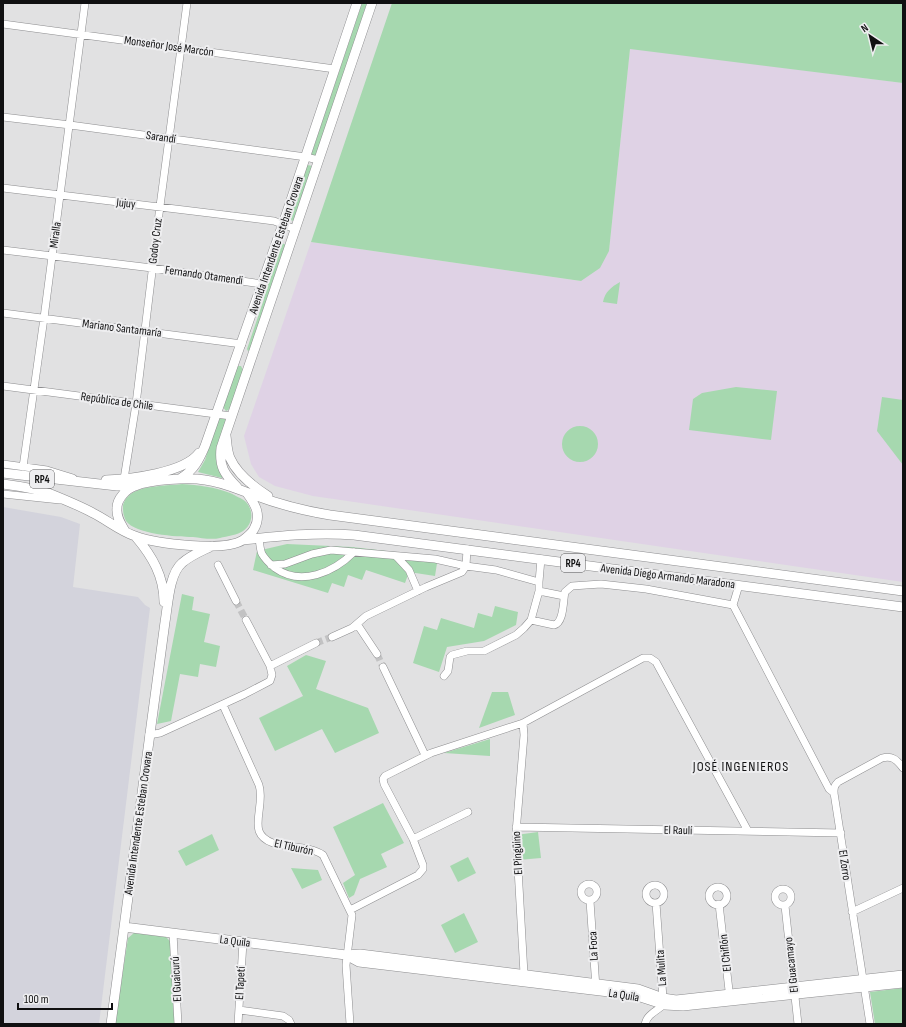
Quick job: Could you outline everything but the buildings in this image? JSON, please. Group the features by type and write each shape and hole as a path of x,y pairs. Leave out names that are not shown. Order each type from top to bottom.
{"main road":[{"name":"Avenida Intendente Esteban Crovara","path":"181,478 195,467 205,446 242,344 357,3"},
{"name":"Avenida Intendente Esteban Crovara","path":"238,488 228,477 220,462 221,448 225,432 372,3"},
{"path":"225,432 229,457 252,492 257,510 258,517 254,530 243,540"},
{"path":"83,481 143,477 188,463 193,460 205,446"},
{"name":"RP4","path":"3,474 83,481 116,486 135,486 181,478 204,479 252,492"},
{"name":"RP4","path":"3,484 36,489 67,501 92,512 136,537 170,544 212,546 243,540"},
{"path":"125,531 117,515 118,503 125,493 135,486"},
{"name":"Avenida Diego Armando Maradona","path":"252,492 277,503 310,512 356,519 903,591"},
{"name":"Avenida Diego Armando Maradona","path":"243,540 294,534 333,533 903,607"},
{"name":"Avenida Intendente Esteban Crovara","path":"136,537 148,551 159,572 164,595 165,622"},
{"name":"Avenida Intendente Esteban Crovara","path":"111,1024 149,735 172,578 178,567 191,556 212,546"},
{"name":"La Quila","path":"124,927 346,955 358,962 525,978 595,987 644,990 663,1001 730,998 864,983 903,975"},
{"name":"La Quila","path":"864,983 903,983"}],"street":[{"name":"Miralla","path":"23,467 70,125 85,3"},
{"name":"Godoy Cruz","path":"124,479 136,404 144,330 187,3"},
{"name":"Monseñor José Marcón","path":"3,24 335,69"},
{"name":"Sarandí","path":"3,117 169,138 306,157 318,160"},
{"name":"Jujuy","path":"3,188 274,221 283,223 295,229"},
{"name":"Fernando Otamendi","path":"3,250 152,268 262,284"},
{"name":"Mariano Santamaría","path":"3,313 144,330 242,344"},
{"name":"República de Chile","path":"3,386 231,416"},
{"path":"3,464 47,470 83,481"},
{"path":"3,494 67,501"},
{"path":"259,539 262,556 271,565 290,576 311,576 335,568 354,552"},
{"path":"271,565 285,564 328,550 435,559 466,566 496,570 539,582"},
{"path":"332,637 352,628 366,616 462,572 466,566 467,550"},
{"path":"395,556 408,570 418,591"},
{"path":"444,676 448,671 450,657 452,655 467,651 484,651 516,635 531,620 539,591 541,559"},
{"path":"218,565 236,601"},
{"path":"531,620 557,625 560,622 565,592 572,586 601,584 646,589 733,605"},
{"path":"739,585 733,605 829,789 834,793"},
{"path":"539,591 564,596"},
{"path":"149,735 160,733 267,684 272,675 270,666 246,620"},
{"path":"357,624 377,654"},
{"path":"270,666 316,643"},
{"path":"350,910 422,872 424,869 424,865 413,839 384,784 385,776 388,773 425,755 523,723 643,658 654,660 748,831"},
{"path":"383,667 425,755"},
{"name":"El Tiburón","path":"223,705 259,785 261,797 258,826 263,838 270,842 314,850 323,855 350,910 353,918 346,955 350,1024"},
{"name":"El Pingüino","path":"523,723 524,735 516,827 525,978"},
{"path":"834,793 835,785 838,782 882,758 892,758 903,768"},
{"name":"El Zorro","path":"834,793 870,1024"},
{"path":"413,839 468,812"},
{"name":"El Raulí","path":"516,827 841,833"},
{"path":"852,912 903,888"},
{"name":"La Foca","path":"590,901 595,987"},
{"name":"La Mulita","path":"656,903 663,1001"},
{"name":"El Chiflón","path":"720,904 730,998"},
{"name":"El Guacamayo","path":"785,906 798,1024"},
{"name":"El Guaicurú","path":"173,933 178,1024"},
{"name":"El Tapetí","path":"238,1024 242,942"},
{"path":"645,1024 646,1018 660,1008 663,1001"},
{"path":"239,1010 283,1016 290,1022"}],"shaded area":[{"path":"630,48 903,83 903,582 313,496 275,486 259,477 251,464 244,436 311,242 580,281 609,251"},
{"path":"3,507 61,517 80,524 73,587 138,597 150,608 99,1024 3,1024"}],"green space":[{"path":"362,3 367,3 317,157 312,155 312,152"},
{"path":"392,3 903,3 903,83 630,49 609,251 600,268 581,281 311,242"},
{"path":"306,166 312,166 294,220 292,221 289,216"},
{"path":"282,243 286,245 251,350 248,351 247,349 264,299 264,290 280,244"},
{"path":"620,282 617,304 603,302 605,295 609,290"},
{"path":"238,366 241,366 243,370 230,409 226,411 223,407"},
{"path":"736,387 777,391 771,440 689,430 693,399 702,393"},
{"path":"882,397 903,400 903,465 877,431"},
{"path":"221,417 225,419 222,478 198,472 205,460 218,419"},
{"path":"580,426 593,431 598,444 593,457 580,462 567,457 562,444 567,431"},
{"path":"182,484 218,489 243,500 249,506 251,513 249,525 238,534 217,539 210,539 147,532 138,529 126,521 123,512 123,504 132,493 151,487"},
{"path":"287,544 352,547 438,557 435,576 409,572 405,583 366,570 362,580 348,575 344,587 332,583 328,593 253,570 257,551"},
{"path":"182,594 194,597 192,610 210,614 204,642 220,646 216,667 200,664 198,677 180,674 171,721 157,724"},
{"path":"495,606 518,612 516,625 484,641 447,647 439,672 413,663 424,626 437,630 441,618 474,628 478,613 492,617"},
{"path":"306,655 326,661 316,689 368,708 379,733 335,753 322,729 275,751 259,718 303,696 287,666"},
{"path":"492,692 508,692 515,715 479,728"},
{"path":"490,739 490,756 444,753"},
{"path":"383,803 404,843 381,854 387,867 360,879 354,895 349,898 343,883 355,875 333,827"},
{"path":"538,832 541,858 518,860 516,835"},
{"path":"212,834 219,850 186,866 178,851"},
{"path":"468,857 476,873 458,882 450,866"},
{"path":"291,868 318,870 322,880 302,889"},
{"path":"464,913 478,942 455,953 441,925"},
{"path":"134,933 166,937 171,942 175,1024 115,1024 128,938"},
{"path":"903,988 903,1024 875,1024 870,992"}],"tunnel":[{"path":"236,601 246,620"},
{"path":"316,643 332,637"},
{"path":"377,654 383,667"}],"district":[{"name":"JOSÉ INGENIEROS","path":"741,766"}]}
